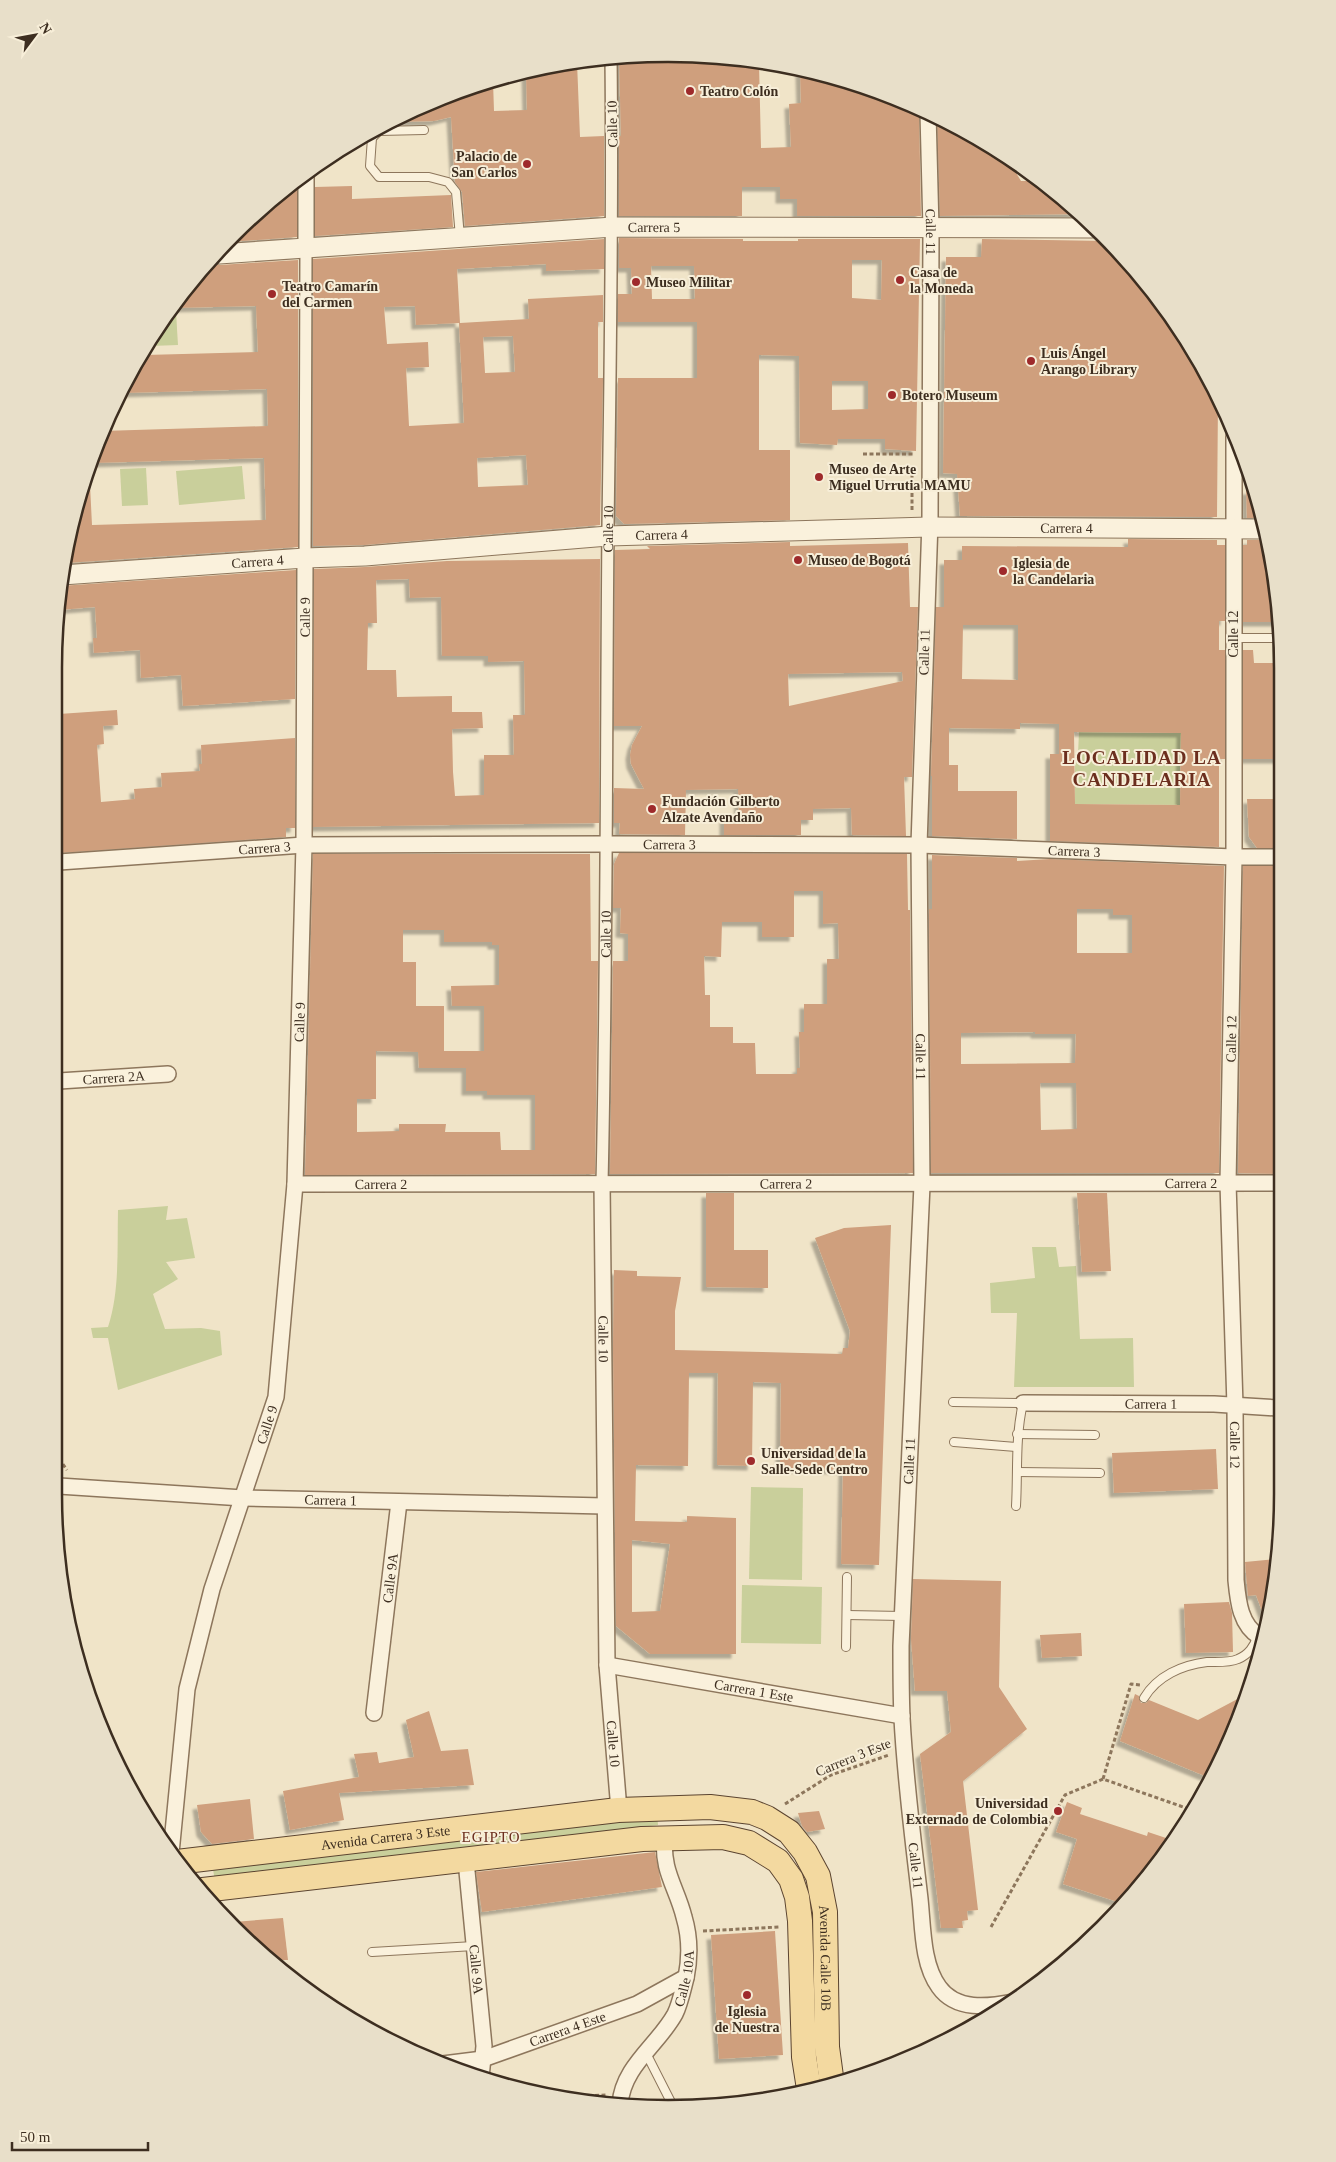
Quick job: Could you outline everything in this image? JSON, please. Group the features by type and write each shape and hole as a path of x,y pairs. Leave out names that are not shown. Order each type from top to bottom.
{"main road":[{"name":"Avenida Carrera 3 Este","path":"187,1861 618,1810 710,1807 742,1810 767,1818 796,1840"},
{"name":"Avenida Calle 10B","path":"665,1837 715,1837 738,1840 760,1848 778,1861 791,1879 797,1897 800,1926 803,2042 808,2083"},
{"path":"210,1889 665,1837"},
{"name":"Avenida Calle 10B","path":"796,1840 818,1876 824,1902 827,2048 831,2077"}],"street":[{"name":"Calle 10","path":"611,66 613,227 608,536 606,994 602,1183 607,1665 618,1810"},
{"name":"Calle 11","path":"928,122 931,229 929,527 919,845 922,1185 902,1616 902,1716 927,1956 935,1980 946,1994 964,2004 976,2006 993,2004"},
{"name":"Calle 9","path":"172,1840 187,1689 212,1589 276,1397 295,1184 304,846 306,183"},
{"name":"Carrera 5","path":"228,253 613,227 1083,228"},
{"name":"Calle 12","path":"1234,454 1234,857 1228,1183 1235,1406 1237,1592 1238,1604 1244,1619 1257,1634"},
{"name":"Carrera 4","path":"70,574 305,558 364,556 608,536 929,527 1257,528"},
{"name":"Carrera 3","path":"62,862 304,846 606,844 919,845 1274,857"},
{"name":"Carrera 2A","path":"62,1081 168,1074"},
{"name":"Carrera 2","path":"295,1184 1274,1184"},
{"name":"Carrera 1","path":"1023,1403 1214,1404 1274,1408"},
{"name":"Carrera 1","path":"62,1486 243,1498 604,1506"},
{"name":"Calle 9A","path":"374,1713 399,1502"},
{"name":"Carrera 1 Este","path":"607,1665 902,1716"},
{"name":"Calle 10A","path":"646,2052 675,2014 686,1978 689,1948 688,1932 679,1901 667,1873 664,1848 665,1837"},
{"name":"Calle 9A","path":"466,1861 484,2046 482,2070"},
{"name":"Carrera 4 Este","path":"459,2062 483,2058 637,2004 686,1978"},
{"path":"621,2097 626,2080 646,2052"}],"lane":[{"path":"389,131 424,130"},
{"path":"372,140 370,166 379,177 429,177 448,182 456,192 460,238"},
{"path":"1233,638 1272,638"},
{"path":"953,1402 1023,1403 1016,1447 1018,1472 1016,1506"},
{"path":"1017,1434 1095,1435"},
{"path":"954,1442 1016,1447"},
{"path":"1018,1472 1100,1473"},
{"path":"846,1646 847,1577"},
{"path":"847,1614 902,1616"},
{"path":"1144,1698 1150,1686 1174,1671 1187,1666 1238,1659 1254,1645"},
{"path":"372,1952 474,1946"},
{"path":"646,2052 670,2100"}],"path":[{"path":"863,454 916,454"},
{"path":"893,489 911,489"},
{"path":"1102,1779 1131,1684 1150,1686"},
{"name":"Carrera 3 Este","path":"785,1804 831,1775 904,1749"},
{"path":"991,1927 1065,1795 1102,1779 1185,1808"},
{"path":"688,1932 800,1926"}],"green space":[{"path":"176,316 178,345 156,346"},
{"path":"242,466 245,499 179,505 176,471"},
{"path":"146,468 148,505 122,506 120,469"},
{"path":"1079,732 1181,733 1180,805 1075,804 1075,754 1078,754"},
{"path":"168,1206 166,1220 187,1218 195,1258 166,1262 178,1279 153,1294 165,1329 201,1328 220,1331 222,1355 118,1390 108,1338 93,1338 91,1328 108,1327 112,1313 117,1269 118,1210"},
{"path":"1032,1247 1056,1247 1059,1267 1076,1266 1080,1339 1133,1338 1134,1387 1014,1387 1017,1313 991,1313 990,1283 1035,1278"},
{"path":"751,1487 803,1488 802,1580 749,1579"},
{"path":"742,1585 822,1587 821,1644 741,1643"},
{"path":"657,1812 658,1825 215,1882 213,1869"}],"building":[{"path":"668,62 759,70 761,148 791,147 789,104 801,103 800,77 825,83 863,95 919,118 921,216 797,216 797,199 780,199 780,187 742,187 742,216 619,216 619,136 621,136 619,65"},
{"name":"Palacio de San Carlos","path":"577,70 580,137 604,136 604,216 465,226 462,192 455,182 451,117 434,121 408,122 436,109 493,89 494,111 527,110 526,79"},
{"path":"937,126 1004,165 1017,174 1021,181 1027,181 1037,188 1068,214 940,216"},
{"path":"352,186 352,199 451,195 453,227 315,236 315,187"},
{"path":"297,190 297,237 239,241"},
{"path":"619,238 743,239 743,241 920,239 916,451 885,449 885,439 838,439 837,445 800,443 799,356 759,355 759,450 790,450 790,520 624,524 616,516 618,378 697,378 697,322 618,322 618,294 632,294 631,268 619,268","holes":["852,260 882,260 881,300 852,298","651,266 694,266 695,299 652,299","832,381 868,381 868,409 832,410"]},
{"path":"604,239 604,269 546,271 546,264 457,269 460,323 529,319 528,299 603,295 603,322 598,322 598,378 603,378 600,525 364,545 313,546 313,259","holes":["415,306 416,325 459,323 464,423 409,426 406,368 429,367 428,342 387,344 384,307","513,336 515,372 485,373 483,337","526,455 528,485 478,487 477,458"]},
{"name":"Luis Ángel Arango Library","path":"982,239 1097,241 1123,269 1148,299 1171,332 1192,365 1218,415 1217,517 960,516 957,474 943,473 946,257 981,257"},
{"path":"298,260 298,547 72,563 83,511 90,488 92,525 266,520 264,458 99,463 111,431 268,426 267,389 129,393 150,355 258,352 256,306 182,308 213,269 218,264"},
{"path":"1246,490 1255,518 1247,518"},
{"path":"1128,539 1217,540 1217,545 1225,545 1225,621 1219,621 1219,650 1225,650 1225,759 1219,759 1219,847 1050,841 1050,754 1059,754 1059,724 1020,723 1020,729 949,728 949,765 958,765 958,791 1017,791 1017,839 932,836 931,776 936,607 944,607 944,560 962,560 962,546 1128,547","holes":["963,625 1018,625 1018,680 962,679","1074,732 1181,733 1180,805 1075,804"]},
{"path":"1247,540 1260,540 1271,622 1243,622 1243,545 1247,545"},
{"path":"790,542 790,546 908,543 910,607 918,607 912,777 904,777 906,836 852,835 851,808 813,809 813,820 801,820 801,835 724,835 724,818 739,818 738,789 686,790 685,835 619,834 620,823 614,823 614,788 644,789 631,764 630,755 632,745 642,726 614,726 615,550 650,549 647,546","holes":["902,672 903,681 789,706 788,674"]},
{"path":"600,559 599,823 313,827 314,569 447,561","holes":["409,579 410,598 441,597 442,656 488,656 488,662 524,661 525,715 513,715 514,755 484,755 484,795 455,796 453,772 452,729 483,728 482,712 452,712 452,696 397,697 396,670 367,670 368,623 377,623 376,580"]},
{"path":"296,570 295,699 183,706 181,675 141,678 140,650 94,653 93,638 97,638 95,607 66,609 69,585"},
{"path":"1243,650 1253,650 1254,663 1274,663 1274,759 1243,759"},
{"path":"117,710 118,725 103,726 104,744 97,745 101,802 135,799 134,789 162,787 161,773 200,771 199,764 202,764 201,745 295,738 295,828 286,828 286,837 62,853 62,714"},
{"path":"1247,799 1274,799 1274,848 1257,848 1249,837"},
{"path":"619,853 907,854 908,910 910,910 913,1173 610,1174 613,961 628,961 628,934 620,933 621,908 613,908 614,864","holes":["794,891 823,891 823,924 838,923 839,959 827,959 827,1004 804,1004 804,1032 799,1032 800,1068 797,1068 797,1074 756,1074 755,1043 733,1043 733,1027 710,1027 710,995 705,995 704,956 721,957 722,922 762,922 762,937 794,937"]},
{"path":"313,854 590,854 591,961 598,961 595,1174 305,1175","holes":["403,930 444,930 444,942 492,942 492,945 499,945 499,985 451,986 452,1006 484,1006 484,1051 444,1051 444,1006 416,1006 416,962 403,962","376,1051 418,1052 419,1068 466,1068 466,1091 487,1091 487,1095 535,1095 535,1150 501,1150 500,1132 445,1132 446,1124 399,1124 399,1131 357,1132 357,1099 376,1099"]},
{"path":"932,855 1017,858 1017,861 1050,859 1224,866 1219,1173 931,1173 929,909 932,909","holes":["1077,909 1113,909 1113,915 1132,915 1132,953 1077,953","1035,1032 1035,1034 1076,1034 1075,1063 961,1064 961,1033","1040,1083 1076,1083 1077,1129 1041,1130"]},
{"path":"1243,866 1274,866 1274,1174 1238,1173"},
{"path":"706,1193 734,1193 734,1250 768,1250 768,1288 706,1287"},
{"path":"1077,1193 1107,1193 1111,1271 1082,1272"},
{"path":"891,1225 879,1565 841,1564 843,1470 780,1468 781,1383 753,1382 752,1466 717,1465 718,1373 689,1373 688,1466 636,1465 635,1521 687,1522 687,1516 736,1518 736,1654 650,1654 616,1626 614,1270 637,1271 637,1276 681,1277 675,1311 675,1350 842,1354 843,1348 848,1348 850,1331 815,1238 844,1228","holes":["632,1540 670,1544 660,1611 632,1612"]},
{"path":"1216,1449 1218,1489 1114,1493 1112,1453"},
{"path":"1269,1560 1262,1611 1256,1595 1248,1596 1245,1562"},
{"path":"913,1579 1001,1581 999,1687 1027,1729 963,1781 978,1910 967,1911 968,1920 962,1921 963,1928 941,1928 920,1754 951,1732 947,1691 915,1691 911,1639"},
{"path":"1229,1602 1232,1613 1233,1652 1186,1653 1184,1604"},
{"path":"1081,1633 1082,1656 1042,1658 1040,1635"},
{"path":"1135,1694 1139,1696 1141,1703 1146,1703 1149,1700 1198,1720 1237,1699 1204,1775 1120,1741"},
{"path":"429,1711 441,1751 468,1749 474,1785 339,1793 344,1820 290,1830 283,1791 359,1777 354,1754 377,1752 379,1763 414,1757 406,1720"},
{"path":"250,1799 254,1839 212,1844 201,1832 197,1805"},
{"path":"1067,1802 1082,1808 1080,1814 1147,1836 1148,1832 1166,1838 1148,1863 1115,1901 1063,1884 1077,1839 1056,1832"},
{"path":"819,1811 825,1829 807,1832 802,1826 798,1813"},
{"path":"655,1852 662,1887 482,1912 476,1872"},
{"path":"283,1918 288,1960 282,1960 240,1922"},
{"name":"Iglesia de Nuestra","path":"775,1931 783,2055 719,2059 711,1935"}],"place":[{"name":"Teatro Colón","path":"690,91"},
{"name":"Palacio de San Carlos","path":"527,164"},
{"name":"Casa de la Moneda","path":"900,280"},
{"name":"Museo Militar","path":"636,282"},
{"name":"Teatro Camarín del Carmen","path":"272,294"},
{"name":"Luis Ángel Arango Library","path":"1031,361"},
{"name":"Botero Museum","path":"892,395"},
{"name":"Museo de Arte Miguel Urrutia MAMU","path":"819,477"},
{"name":"Museo de Bogotá","path":"798,560"},
{"name":"Iglesia de la Candelaria","path":"1003,571"},
{"name":"Fundación Gilberto Alzate Avendaño","path":"652,809"},
{"name":"Universidad de la Salle-Sede Centro","path":"751,1461"},
{"name":"Universidad Externado de Colombia","path":"1058,1811"},
{"name":"Iglesia de Nuestra","path":"747,1995"}],"district":[{"name":"LOCALIDAD LA CANDELARIA","path":"1142,768"},
{"name":"EGIPTO","path":"491,1837"}]}
